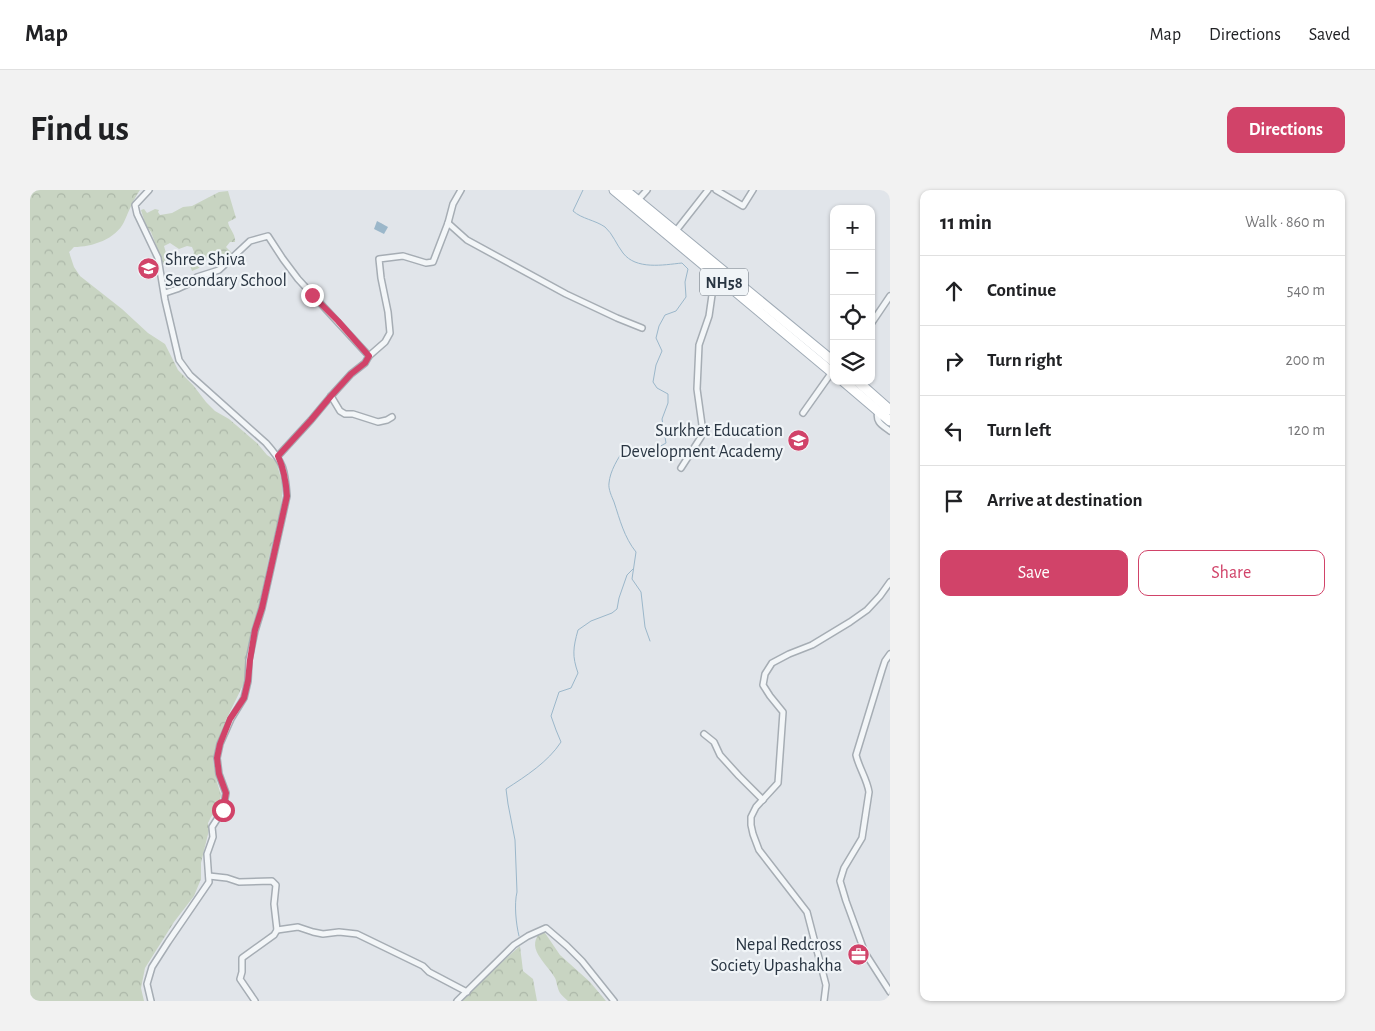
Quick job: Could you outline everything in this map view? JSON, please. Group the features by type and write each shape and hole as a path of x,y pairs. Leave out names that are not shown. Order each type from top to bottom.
{"main road":[{"name":"NH58","path":"614,190 830,370"},
{"name":"NH58","path":"625,190 830,359"},
{"path":"848,385 890,421"},
{"path":"862,385 890,410"}],"street":[{"path":"149,190 135,205 137,214 158,258 178,360 190,375 278,456 286,480 287,496 262,608 255,630 244,698 230,719 217,758 219,774 226,793 223,810 212,827 213,837 207,854 209,882 152,967 146,984 151,1001"},
{"path":"278,456 351,374 365,363 369,356 385,342 390,333 379,259 403,256 426,263 433,262 453,204 461,190"},
{"path":"638,200 647,190"},
{"path":"675,232 708,190"},
{"path":"716,190 743,206 753,190"},
{"path":"448,223 467,240 566,294 642,328"},
{"path":"164,293 177,290 197,277 219,270 250,241 268,236 298,279 369,356"},
{"path":"681,468 701,437 702,425 697,389 699,345 710,316 712,283 719,278"},
{"path":"875,318 890,296"},
{"path":"803,413 830,377"},
{"path":"331,396 340,411 345,414 353,414 378,422 392,417"},
{"path":"878,411 876,417 890,431"},
{"path":"824,1001 826,985 806,912 760,850 753,834 751,816 756,807 778,783 783,712 763,685 765,674 772,663 812,644 850,622 867,610 890,582"},
{"path":"890,654 885,661 856,755 869,792 862,838 844,868 840,881 865,953 890,992"},
{"path":"704,734 714,742 720,755 763,800"},
{"path":"209,876 227,878 239,882 272,881 276,885 274,904 277,930 274,935 242,958 240,979 255,1001"},
{"path":"277,930 298,927 323,934 339,932 357,934 423,966 429,972 467,992"},
{"path":"456,1001 514,945 546,928 582,961 614,1001"}],"green space":[{"path":"30,190 140,190 124,222 115,233 96,244 74,247 69,252 74,267 80,276 122,309 148,333 165,344 178,370 206,402 215,411 229,419 257,443 267,455 276,461 282,482 280,513 249,646 245,681 226,720 213,761 221,795 218,809 208,823 209,830 201,863 201,879 194,896 174,922 145,968 141,988 144,1001 30,1001"},
{"path":"228,191 236,218 228,222 235,242 230,242 226,247 233,254 225,260 217,250 203,260 199,268 192,271 190,266 194,252 192,247 187,246 179,249 170,243 164,246 168,260 166,264 163,264 141,210 144,209 147,213 155,209 159,210 160,215 172,213 183,207 192,206 219,192"},
{"path":"543,930 560,955 590,982 606,1001 568,1001 560,993 555,978 538,954 536,948 537,936"},
{"path":"520,946 523,971 533,979 537,1001 462,1001 474,987"}],"water":[{"path":"377,221 388,227 384,234 374,229"}],"waterway":[{"path":"583,190 573,211 605,227 628,258 635,262 650,265 682,263 688,269 685,282 686,297 676,311 665,315 659,326 656,338 662,351 656,365 653,382 657,388 668,394 668,403 662,419 666,443 657,448 625,448 617,460 609,483 610,493 623,528 636,552 632,579 641,592 645,627 650,641"},
{"path":"519,936 516,914 515,840 506,789 529,774 561,742 551,716 559,692 571,688 578,673 574,652 578,630 591,621 612,613 617,609 627,575 633,569"}],"place":[{"name":"Shree Shiva Secondary School","path":"149,269"},
{"name":"Surkhet Education Development Academy","path":"799,440"},
{"name":"Nepal Redcross Society Upashakha","path":"858,954"}],"route":[{"path":"223,810 226,793 219,774 217,758 220,744 230,719 244,698 255,630 262,608 287,496 286,480 278,456 351,374 365,363 369,356 312,295"}]}
